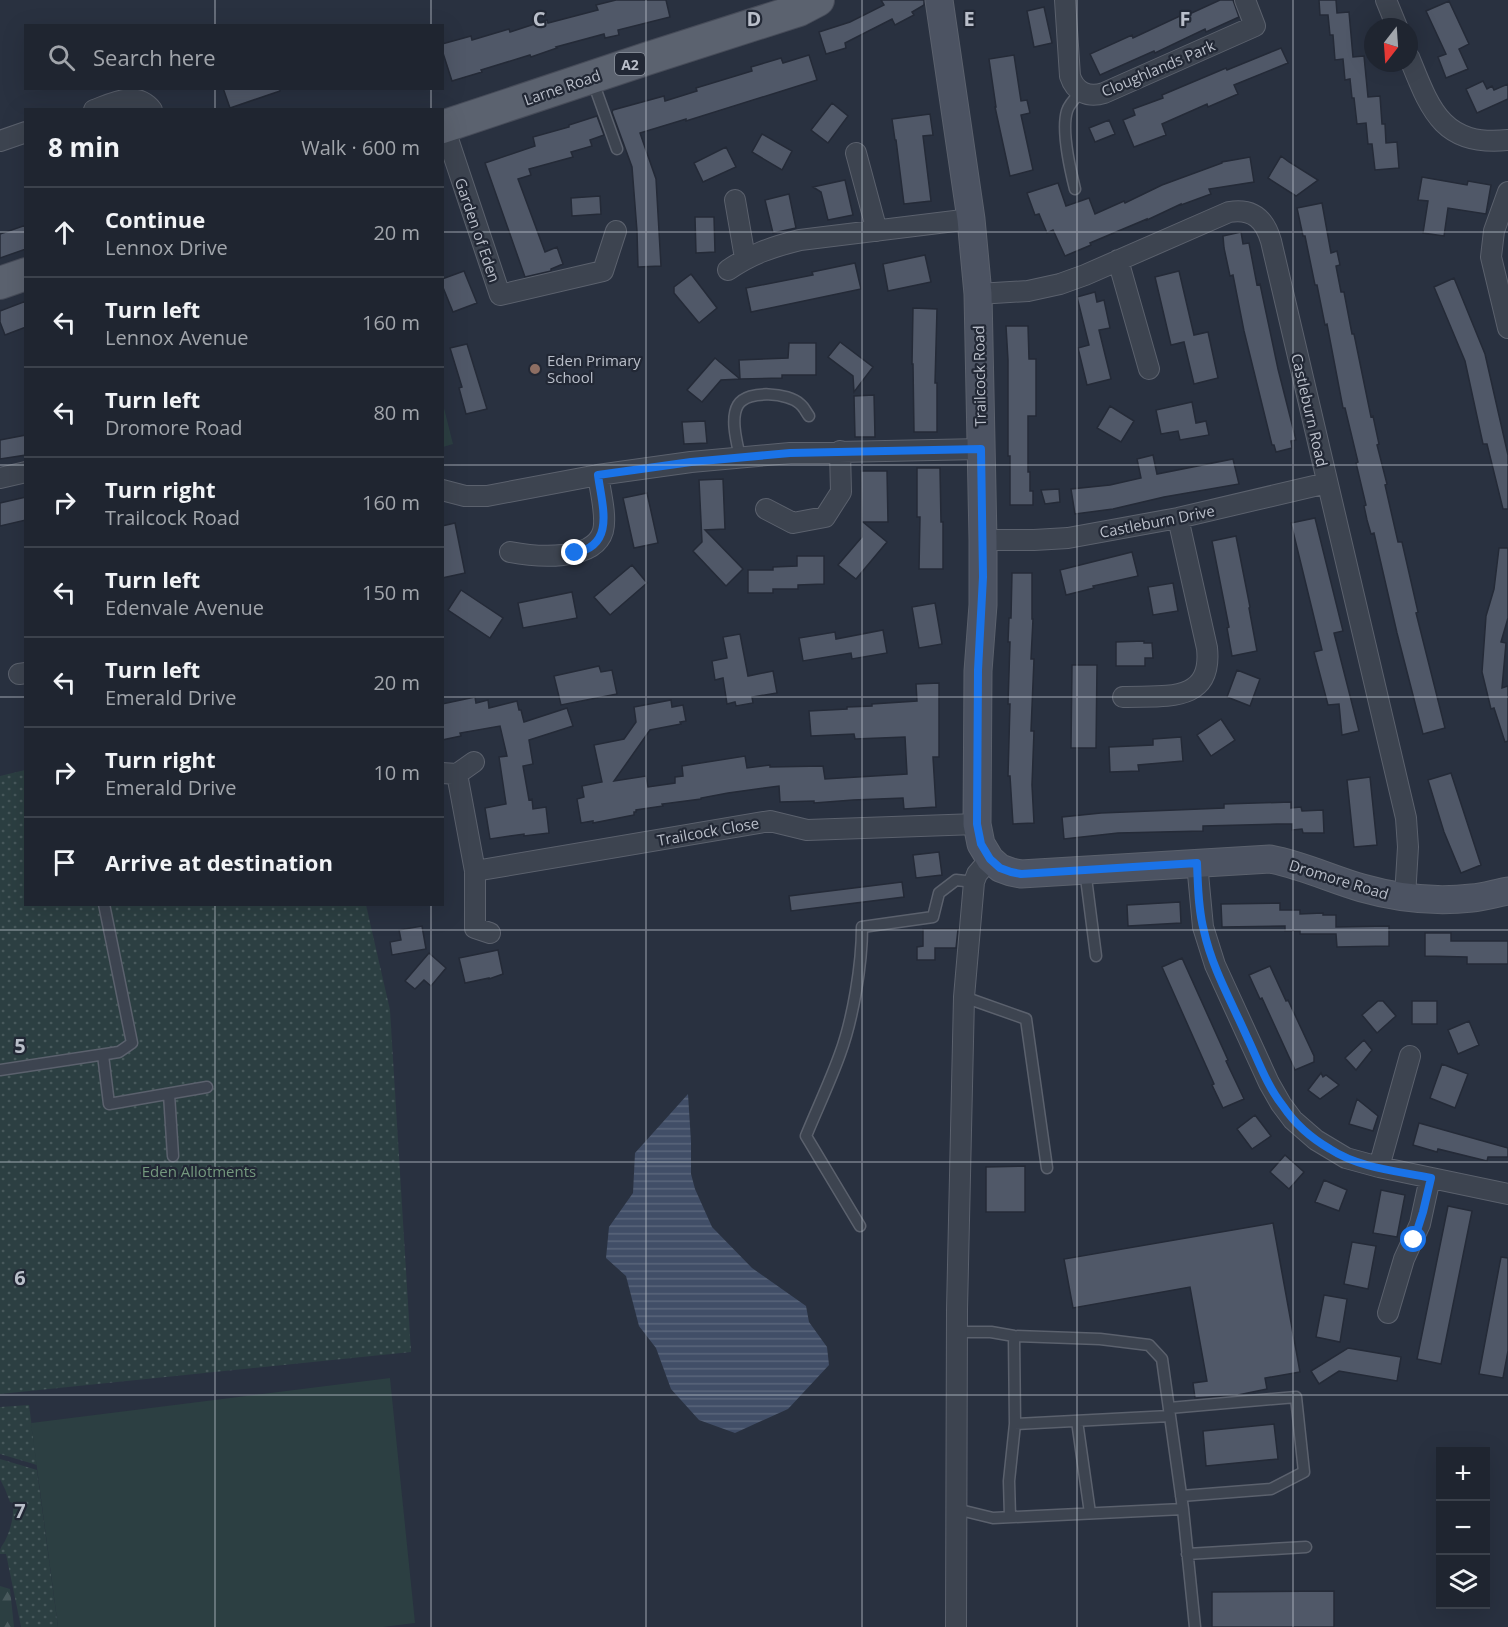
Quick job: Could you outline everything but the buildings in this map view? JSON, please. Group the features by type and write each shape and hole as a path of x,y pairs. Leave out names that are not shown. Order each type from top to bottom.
{"main road":[{"name":"Larne Road","path":"444,127 799,10 818,0"},
{"path":"0,283 24,275"}],"street":[{"name":"Trailcock Road","path":"939,0 971,219 978,294 983,605 978,670 977,824 981,844 990,859"},
{"name":"Cloughlands Park","path":"1065,0 1071,76 1073,84 1081,92 1088,94 1100,94 1256,26 1245,0"},
{"path":"1386,0 1393,18"},
{"path":"1415,72 1430,106 1446,124 1469,138 1479,141 1508,140"},
{"path":"100,108 131,98 144,101 150,108"},
{"name":"Garden of Eden","path":"444,130 500,295 603,271 616,231"},
{"path":"0,141 24,133"},
{"path":"856,153 876,231"},
{"path":"1508,192 1494,231 1491,247 1491,257 1508,328"},
{"path":"735,200 745,258"},
{"name":"Castleburn Road","path":"978,294 1014,293 1049,287 1229,212 1244,212 1261,220 1271,241 1406,818 1408,847 1405,897"},
{"path":"728,270 745,258 800,240 971,219"},
{"path":"1118,260 1149,369"},
{"path":"444,491 465,496 487,496 598,475 790,453 981,449"},
{"path":"766,509 793,523 825,517 841,492 840,452"},
{"path":"0,478 24,472"},
{"path":"510,552 525,555 575,553 591,548 598,542 604,526 598,475"},
{"name":"Castleburn Drive","path":"983,540 1068,538 1178,518 1327,483"},
{"path":"1123,697 1181,694 1195,688 1205,673 1206,648 1178,518"},
{"path":"474,762 450,774 476,870 475,930"},
{"name":"Trailcock Close","path":"476,870 770,820 807,830 977,824"},
{"path":"956,1627 957,1332 964,997 974,882 977,874 990,859"},
{"name":"Dromore Road","path":"990,859 1000,868 1016,873 1270,859 1304,867 1361,888 1405,897 1453,900 1508,891"},
{"path":"1197,863 1205,938 1228,996 1269,1083 1281,1104 1301,1128 1341,1156 1379,1167 1508,1194"},
{"path":"1379,1167 1410,1056"},
{"path":"1388,1313 1404,1259 1420,1224 1431,1178"}],"lane":[{"path":"592,77 617,149"},
{"path":"1075,189 1068,162 1065,132 1067,111 1081,92"},
{"path":"740,457 735,419 738,404 749,397 765,394 784,397 800,403 809,416"},
{"path":"1085,870 1096,956"},
{"path":"860,1226 806,1136 841,1052 862,947 862,927 933,917 939,892 956,880 974,882"},
{"path":"0,1070 119,1052 132,1043 104,906"},
{"path":"964,997 1026,1019 1047,1168"},
{"path":"103,1054 109,1104 207,1087"},
{"path":"169,1094 173,1156"},
{"path":"957,1332 1101,1339 1149,1345 1162,1359 1183,1509 1195,1627"},
{"path":"1010,1517 1009,1481 1015,1424 1014,1336"},
{"path":"1015,1424 1169,1412 1296,1397 1304,1472 1271,1489 1181,1496"},
{"path":"1077,1420 1090,1513"},
{"path":"956,1509 993,1518 1183,1509"},
{"path":"1187,1554 1306,1547"}],"green space":[{"path":"444,408 453,444 444,447"},
{"name":"Eden Allotments","path":"24,770 24,906 366,906 390,1010 411,1352 0,1394 0,776"},
{"path":"390,1378 415,1623 383,1627 58,1627 31,1423"},
{"path":"29,1405 37,1465 0,1454 0,1407"},
{"path":"0,1459 37,1470 58,1627 21,1627 6,1554 0,1554 10,1527 13,1503 10,1502 0,1479"},
{"path":"0,1586 10,1589 14,1627 0,1627"}],"water":[{"path":"688,1094 691,1174 695,1189 712,1227 752,1268 806,1306 809,1322 827,1347 829,1365 788,1409 735,1433 699,1420 671,1389 656,1348 639,1326 626,1276 606,1258 609,1227 633,1193 635,1153"}],"place":[{"name":"Eden Primary School","path":"535,369"}],"route":[{"path":"575,553 591,548 598,542 603,532 604,520 598,475 691,462 790,453 981,449 983,605 978,670 977,824 981,844 987,855 1000,868 1021,874 1197,863 1205,938 1228,996 1275,1094 1301,1128 1341,1156 1431,1178 1414,1240"}]}
